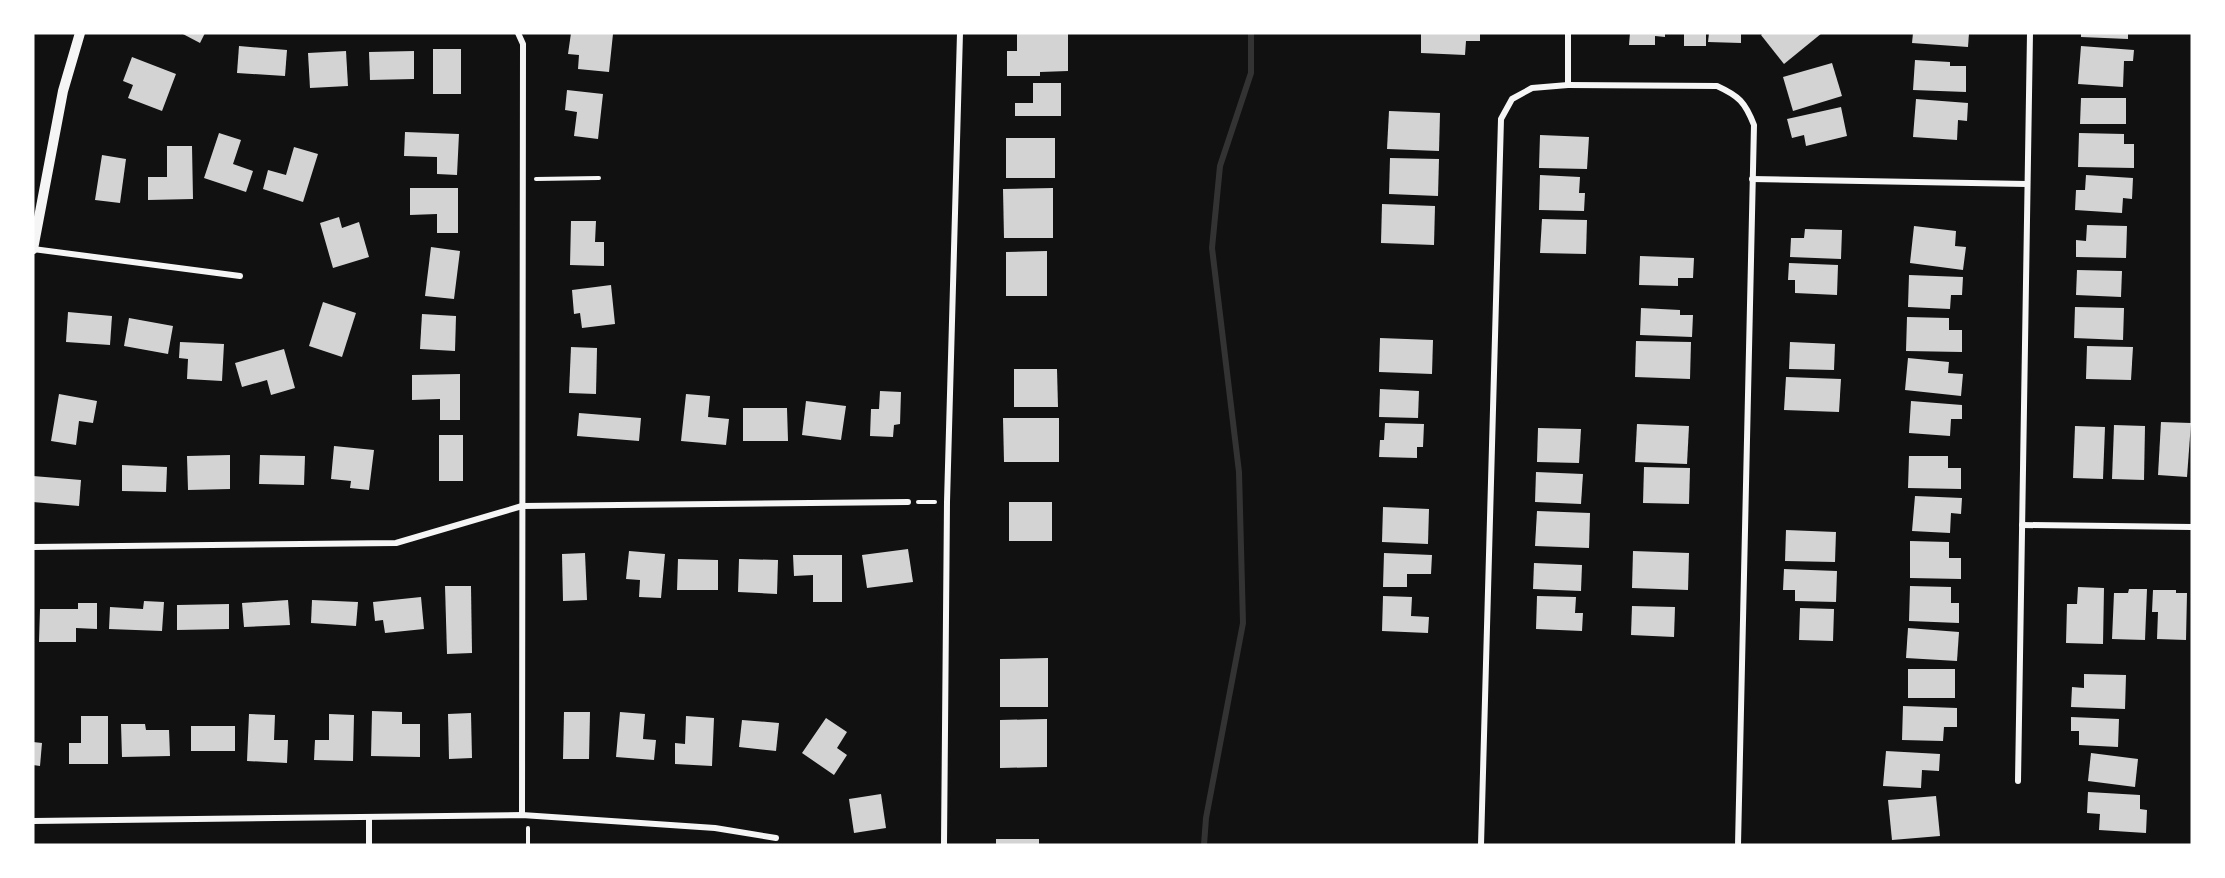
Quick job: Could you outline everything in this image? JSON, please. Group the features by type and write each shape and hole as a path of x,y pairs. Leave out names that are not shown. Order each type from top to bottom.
{"street":[{"path":"80,33 63,91 33,249 240,276"},
{"path":"518,33 523,44 522,815"},
{"path":"944,845 947,502 960,33"},
{"path":"1568,33 1568,86"},
{"path":"2018,781 2030,33"},
{"path":"1481,845 1501,119 1512,99 1532,88 1568,86 1717,86 1733,93 1746,105 1754,125 1738,845"},
{"path":"1752,179 2027,184"},
{"path":"33,547 396,543 522,506 908,502"},
{"path":"2022,525 2192,527"},
{"path":"33,821 522,815 715,828 776,838"},
{"path":"369,817 369,845"}],"path":[{"path":"523,179 599,178"},
{"path":"908,502 947,502"}],"building":[{"path":"181,33 205,33 200,43"},
{"path":"571,33 613,34 609,72 578,69 579,55 568,54"},
{"path":"1017,33 1068,33 1068,71 1040,72 1040,76 1007,76 1007,51 1017,51"},
{"path":"1421,33 1480,33 1480,41 1466,41 1465,55 1421,53"},
{"path":"1630,33 1665,33 1665,37 1655,36 1655,45 1629,45"},
{"path":"1684,33 1706,33 1706,46 1684,46"},
{"path":"1709,33 1741,33 1741,43 1708,42"},
{"path":"1763,33 1822,33 1784,64 1761,35"},
{"path":"1913,33 1969,33 1968,47 1912,43"},
{"path":"2081,33 2128,33 2128,39 2081,37"},
{"path":"239,46 287,50 285,76 237,73"},
{"path":"2081,46 2134,50 2133,61 2124,61 2123,87 2078,84"},
{"path":"433,49 461,49 461,94 433,94"},
{"path":"346,51 348,86 310,88 308,53"},
{"path":"414,51 414,79 370,80 369,52"},
{"path":"132,57 176,74 162,111 128,98 133,85 123,81"},
{"path":"1915,60 1950,62 1950,66 1966,66 1966,92 1913,90"},
{"path":"1832,63 1842,96 1793,111 1783,77"},
{"path":"1033,83 1061,83 1061,116 1015,116 1015,103 1033,103"},
{"path":"567,90 603,94 598,139 574,136 577,112 565,110"},
{"path":"2081,98 2126,98 2126,124 2080,124"},
{"path":"1916,99 1968,103 1967,121 1958,120 1957,140 1913,137"},
{"path":"1841,107 1847,136 1806,146 1804,135 1792,138 1787,119"},
{"path":"1389,111 1440,113 1439,151 1387,149"},
{"path":"405,132 459,134 457,175 437,174 437,157 404,156"},
{"path":"219,133 241,140 233,164 253,171 246,192 204,178"},
{"path":"2079,133 2124,134 2124,144 2134,144 2134,168 2078,167"},
{"path":"1540,135 1589,137 1587,169 1539,168"},
{"path":"1006,138 1055,138 1055,178 1006,178"},
{"path":"167,146 192,146 193,199 148,200 148,177 167,177"},
{"path":"294,147 318,154 303,202 263,189 268,170 286,175"},
{"path":"102,155 126,159 120,203 95,200"},
{"path":"1390,158 1439,159 1438,196 1389,194"},
{"path":"1540,175 1580,177 1579,193 1585,193 1584,211 1539,210"},
{"path":"2086,175 2133,178 2132,199 2123,198 2122,213 2075,210 2076,190 2085,190"},
{"path":"410,188 458,188 458,233 437,233 437,214 410,215"},
{"path":"1053,188 1053,238 1004,238 1003,189"},
{"path":"1382,204 1435,206 1434,245 1381,243"},
{"path":"339,217 342,228 359,222 369,257 333,268 320,223"},
{"path":"1542,219 1587,220 1586,254 1540,253"},
{"path":"571,221 596,221 595,242 604,242 604,266 570,265"},
{"path":"2087,225 2127,226 2126,258 2076,257 2076,240 2086,241"},
{"path":"1914,226 1956,231 1955,246 1966,247 1963,270 1910,263"},
{"path":"1805,229 1842,230 1841,259 1790,257 1791,238 1804,238"},
{"path":"431,247 460,251 454,299 425,296"},
{"path":"1047,251 1047,296 1006,296 1006,252"},
{"path":"1640,256 1694,258 1693,278 1678,278 1678,286 1639,285"},
{"path":"1789,263 1838,265 1837,295 1795,293 1795,280 1788,280"},
{"path":"2077,270 2122,271 2121,297 2076,295"},
{"path":"1909,275 1963,277 1962,295 1951,295 1950,309 1908,307"},
{"path":"611,285 615,324 582,328 580,313 574,314 572,290"},
{"path":"323,302 356,313 342,357 309,346"},
{"path":"2075,307 2124,308 2123,340 2074,338"},
{"path":"1641,308 1680,310 1680,315 1693,315 1692,337 1640,335"},
{"path":"68,312 112,316 110,345 66,342"},
{"path":"422,314 456,316 455,351 420,349"},
{"path":"1907,317 1949,318 1949,330 1962,330 1962,352 1906,351"},
{"path":"129,318 173,326 168,354 124,346"},
{"path":"1380,338 1433,340 1432,374 1379,372"},
{"path":"1636,341 1691,342 1690,379 1635,377"},
{"path":"180,342 224,344 222,381 187,379 188,359 179,358"},
{"path":"1790,342 1835,344 1834,370 1789,369"},
{"path":"2087,346 2133,347 2131,380 2086,379"},
{"path":"571,347 597,348 596,394 569,393"},
{"path":"284,349 295,388 271,395 267,380 242,387 235,363"},
{"path":"1908,358 1949,362 1948,373 1963,374 1961,396 1905,390"},
{"path":"1014,369 1057,369 1058,407 1014,407"},
{"path":"460,374 460,420 440,420 440,399 412,400 412,375"},
{"path":"1786,377 1841,379 1839,412 1784,410"},
{"path":"1380,389 1419,391 1418,418 1379,417"},
{"path":"880,391 901,392 900,424 894,425 893,437 870,436 871,409 879,409"},
{"path":"59,394 97,401 93,423 79,421 76,445 51,441"},
{"path":"686,394 710,396 708,417 729,419 726,445 681,441"},
{"path":"806,401 846,406 841,440 802,435"},
{"path":"1911,401 1962,405 1962,419 1951,419 1950,436 1909,433"},
{"path":"743,408 787,408 788,441 743,441"},
{"path":"579,413 641,418 639,441 577,436"},
{"path":"1003,418 1059,418 1059,462 1004,462"},
{"path":"2161,422 2191,423 2187,477 2158,475"},
{"path":"1385,423 1424,424 1423,447 1417,447 1417,458 1379,457 1380,440 1384,440"},
{"path":"1637,424 1689,426 1687,464 1635,462"},
{"path":"2114,425 2145,426 2144,480 2112,479"},
{"path":"2075,426 2105,427 2103,479 2073,478"},
{"path":"1538,428 1581,429 1579,463 1537,462"},
{"path":"439,435 463,435 463,481 439,481"},
{"path":"334,446 374,450 369,490 350,488 351,481 331,479"},
{"path":"230,455 230,489 188,490 187,456"},
{"path":"260,455 305,456 304,485 259,484"},
{"path":"1909,456 1948,456 1948,468 1961,468 1961,489 1908,488"},
{"path":"122,465 167,467 166,492 122,491"},
{"path":"1644,467 1690,468 1689,504 1643,503"},
{"path":"1536,472 1583,474 1581,504 1535,502"},
{"path":"33,476 81,480 79,506 33,502"},
{"path":"1915,496 1962,498 1961,514 1951,513 1950,533 1912,531"},
{"path":"1009,502 1052,502 1052,541 1009,541"},
{"path":"1383,507 1429,509 1428,544 1382,542"},
{"path":"1537,511 1590,513 1589,548 1535,546"},
{"path":"1786,530 1836,532 1835,562 1785,561"},
{"path":"1910,541 1949,542 1949,558 1961,558 1961,579 1910,578"},
{"path":"908,549 913,582 867,588 862,555"},
{"path":"629,551 665,554 661,598 639,597 640,580 626,579"},
{"path":"1633,551 1689,553 1688,590 1632,588"},
{"path":"585,553 587,600 563,601 562,554"},
{"path":"1384,553 1432,555 1431,574 1407,574 1407,587 1383,587"},
{"path":"793,555 842,555 842,602 813,602 813,575 794,576"},
{"path":"678,559 718,560 718,590 677,590"},
{"path":"739,559 778,560 777,594 738,592"},
{"path":"1534,563 1582,565 1581,591 1533,589"},
{"path":"1784,569 1837,571 1836,602 1795,601 1795,590 1783,590"},
{"path":"445,586 471,586 472,653 447,654"},
{"path":"1910,586 1951,587 1951,603 1959,603 1959,623 1909,621"},
{"path":"2078,587 2104,588 2103,644 2066,643 2067,604 2077,604"},
{"path":"2129,589 2147,589 2145,640 2112,639 2114,593 2128,593"},
{"path":"2153,590 2176,590 2176,593 2187,593 2186,640 2157,639 2158,612 2152,612"},
{"path":"1383,596 1412,597 1411,616 1429,617 1428,633 1382,631"},
{"path":"1537,596 1576,597 1575,613 1583,613 1582,631 1536,629"},
{"path":"421,597 424,629 385,633 383,620 375,621 373,602"},
{"path":"288,600 290,625 244,627 242,603"},
{"path":"312,600 358,602 356,626 311,623"},
{"path":"144,601 164,602 162,631 109,629 110,607 143,609"},
{"path":"78,603 97,603 97,629 76,628 76,642 39,642 40,609 78,609"},
{"path":"229,604 229,629 177,630 177,605"},
{"path":"1632,606 1675,607 1674,637 1631,635"},
{"path":"1800,608 1834,609 1833,641 1799,640"},
{"path":"1908,628 1959,632 1957,661 1906,658"},
{"path":"1048,658 1048,707 1000,707 1000,659"},
{"path":"1908,669 1955,669 1955,698 1908,698"},
{"path":"2084,674 2126,675 2125,709 2071,707 2072,687 2084,688"},
{"path":"1903,706 1957,708 1957,727 1944,727 1943,741 1902,740"},
{"path":"372,711 402,712 402,724 420,724 420,757 371,756"},
{"path":"564,712 590,712 589,759 563,759"},
{"path":"620,712 645,714 643,739 656,740 654,760 616,757"},
{"path":"471,713 472,758 449,759 448,714"},
{"path":"249,714 275,715 274,740 288,740 287,763 247,761"},
{"path":"329,714 354,715 353,761 314,760 315,740 329,740"},
{"path":"81,716 108,716 108,764 69,764 69,743 81,743"},
{"path":"686,716 714,718 712,766 675,764 675,743 685,744"},
{"path":"2071,717 2119,719 2118,747 2079,745 2079,731 2071,731"},
{"path":"826,718 847,732 837,748 847,755 834,775 802,753"},
{"path":"1047,719 1047,767 1000,768 1000,720"},
{"path":"742,720 779,723 776,751 739,747"},
{"path":"121,724 145,724 146,730 169,730 170,756 122,757"},
{"path":"191,726 235,726 235,751 191,751"},
{"path":"33,742 42,743 40,766 33,765"},
{"path":"1886,751 1940,754 1939,771 1922,770 1921,788 1883,786"},
{"path":"2091,753 2138,759 2135,787 2088,781"},
{"path":"2088,792 2140,795 2140,809 2147,810 2146,833 2099,830 2100,814 2087,813"},
{"path":"881,794 886,828 854,833 849,799"},
{"path":"1936,796 1940,836 1892,840 1888,800"},
{"path":"996,839 1039,839 1039,845 996,845"}],"waterway":[{"path":"1204,845 1206,818 1243,623 1239,472 1212,248 1220,166 1251,73 1251,33"}]}
